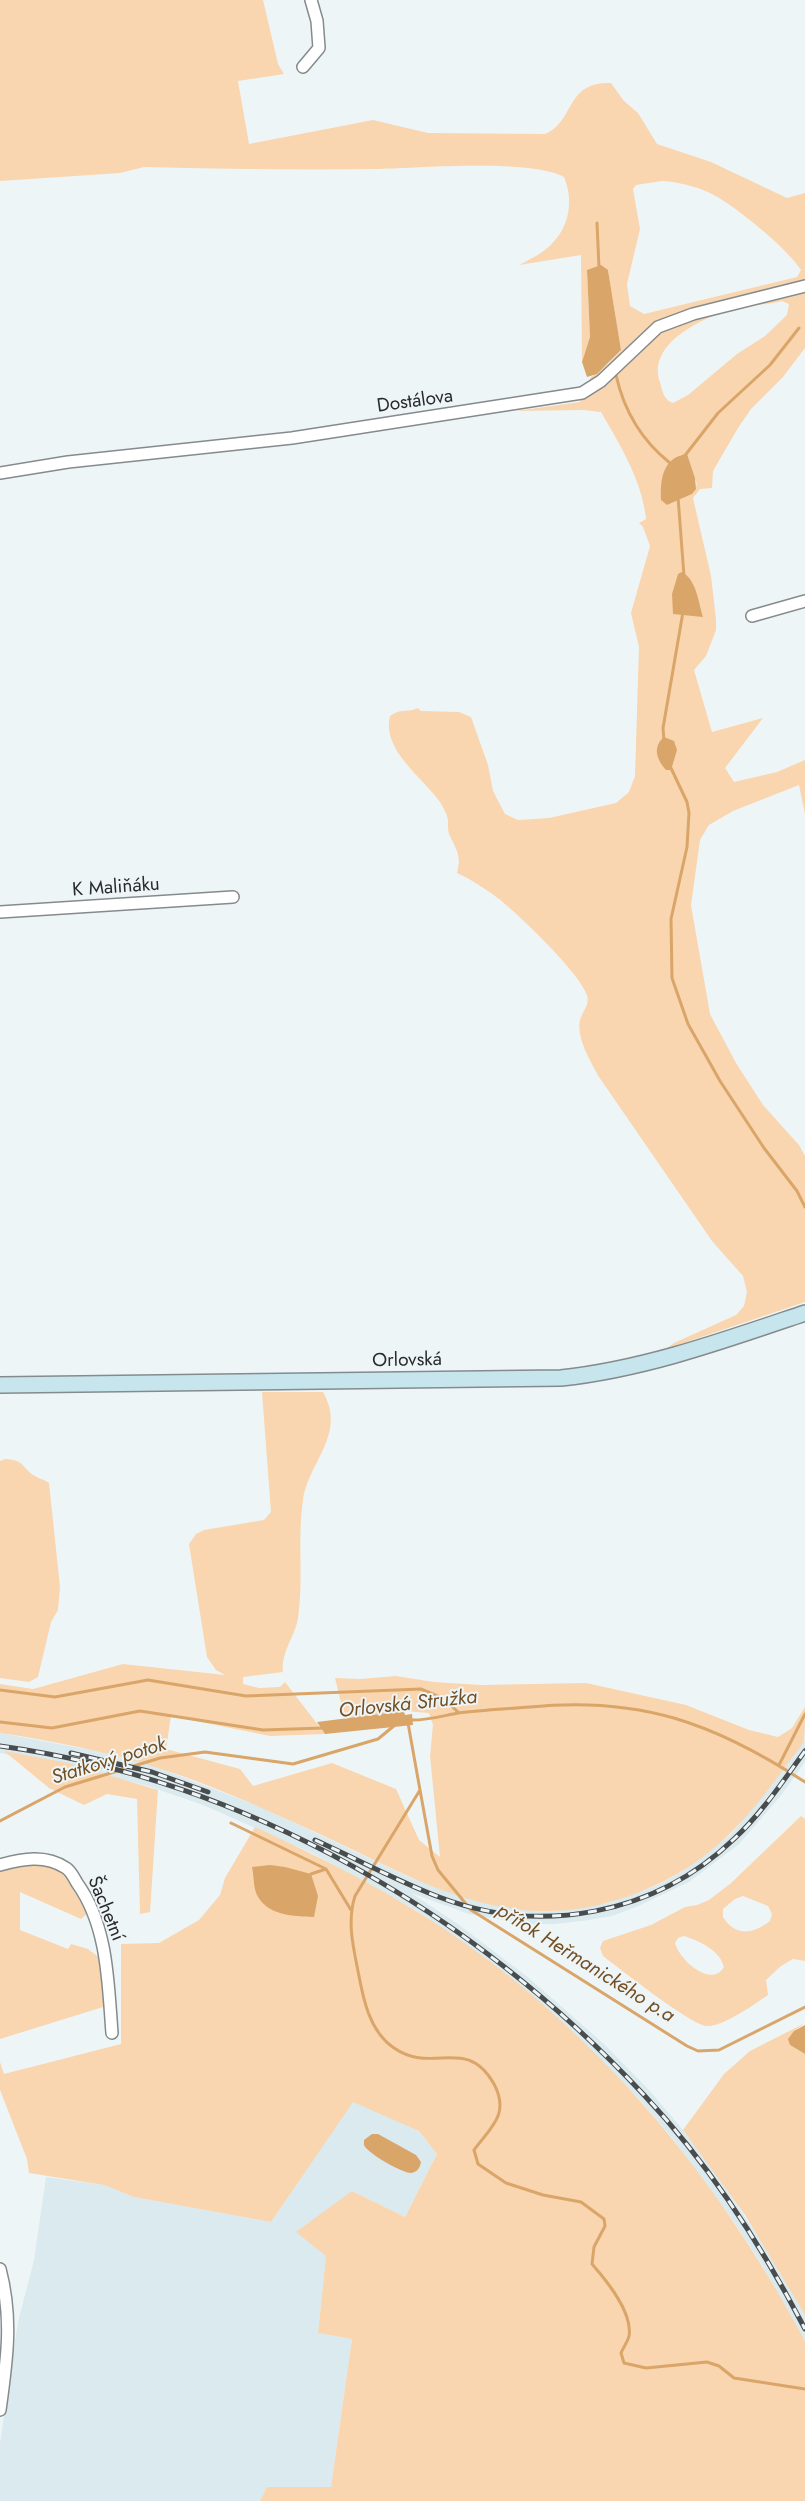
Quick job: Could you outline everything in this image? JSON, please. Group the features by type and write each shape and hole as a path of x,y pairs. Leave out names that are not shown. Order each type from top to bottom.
{"main road":[{"name":"Orlovská","path":"0,1385 561,1378 601,1374 634,1366 805,1313"}],"street":[{"path":"303,67 319,48 317,21 311,0"},
{"name":"Dostálova","path":"0,473 68,462 292,438 582,393 601,381 658,327 693,314 805,286"},
{"path":"752,616 805,601"},
{"name":"K Maliňáku","path":"0,912 234,897"},
{"name":"Šachetní","path":"0,1865 29,1858 48,1860 67,1868 82,1890 100,1932 106,1959 112,2033"},
{"path":"0,2268 8,2308 9,2338 0,2410"}],"shaded area":[{"path":"0,0 263,0 278,64 284,74 238,81 249,144 373,120 428,133 545,134 562,121 572,103 586,88 596,84 611,83 624,101 638,113 657,144 711,162 787,198 805,193 805,348 783,377 751,409 738,428 713,471 712,488 700,489 693,498 711,576 716,619 716,630 706,656 694,670 712,732 763,718 725,768 734,782 777,772 805,760 805,814 799,785 733,811 709,825 700,840 691,905 710,1014 736,1063 763,1105 799,1145 805,1156 805,1302 666,1349 674,1343 736,1315 744,1306 747,1292 743,1276 712,1241 599,1077 585,1050 580,1034 580,1020 588,1002 582,985 534,930 499,899 457,873 459,857 449,834 446,812 433,793 397,751 389,728 390,716 397,712 418,708 421,711 459,712 471,717 488,765 493,791 505,814 518,820 549,818 616,803 629,792 635,776 639,647 631,613 650,546 643,527 639,523 646,519 640,490 629,463 601,412 583,410 516,411 580,402 591,377 608,364 621,350 608,270 587,270 590,337 582,362 581,255 519,265 546,249 560,234 569,207 569,197 564,177 548,171 502,166 379,169 144,167 120,173 0,181","holes":["662,181 698,188 732,207 759,227 784,250 801,270 797,277 644,314 630,306 627,284 640,229 633,189 636,185","782,301 789,304 787,315 765,336 737,354 688,395 673,403 667,400 660,382 658,367 662,354 671,342 698,323 713,316 741,307","680,455 687,455 697,484 692,494 667,505 663,476 667,465"]},
{"path":"601,265 608,270 621,350 597,374 587,377 582,362 590,337 587,270"},
{"path":"687,454 695,478 696,489 692,494 667,505 661,500 662,477 668,464 679,456"},
{"path":"682,572 694,586 703,617 673,614 672,594 678,574"},
{"path":"664,737 674,741 677,750 671,770 666,770 657,754 658,745"},
{"path":"262,1392 323,1392 329,1407 331,1421 329,1434 312,1473 303,1500 301,1514 300,1603 294,1632 284,1657 283,1672 243,1677 243,1684 259,1688 280,1687 285,1682 325,1734 270,1736 171,1716 166,1749 240,1769 253,1786 332,1763 396,1789 419,1840 440,1857 430,1756 433,1725 429,1713 404,1711 345,1719 335,1678 360,1679 396,1676 434,1682 481,1685 586,1683 686,1705 749,1730 778,1737 792,1728 805,1707 804,1740 802,1745 761,1799 731,1833 696,1862 670,1878 642,1891 601,1904 563,1910 526,1910 490,1905 455,1895 384,1865 264,1809 162,1769 109,1754 55,1742 0,1733 0,1684 33,1689 123,1664 225,1675 216,1670 207,1657 189,1544 196,1534 204,1530 264,1520 271,1512"},
{"path":"5,1459 17,1461 31,1473 49,1483 60,1587 58,1610 51,1622 38,1677 29,1682 0,1678 0,1461"},
{"path":"404,1711 405,1715 412,1714 413,1725 325,1734 317,1722"},
{"path":"0,1733 91,1750 154,1766 263,1808 413,1879 553,1911 608,1903 658,1885 683,1871 730,1835 768,1790 805,1739 805,1762 779,1798 739,1844 689,1882 636,1907 612,1916 582,1921 554,1924 525,1924 469,1914 411,1893 458,1924 529,1978 604,2044 650,2091 683,2130 719,2178 773,2259 805,2315 805,2343 762,2265 734,2222 672,2138 640,2100 553,2015 417,1911 312,1853 203,1805 148,1786 82,1769 0,1753"},
{"path":"4,1751 68,1763 158,1790 150,1912 140,1914 137,1799 107,1794 84,1805 49,1788"},
{"path":"801,1816 805,1819 805,1961 793,1959 781,1966 766,1980 768,1995 738,2015 712,2026 698,2023 655,1995 603,1956 600,1948 603,1941 651,1925 685,1907 709,1900 730,1884","holes":["743,1896 768,1906 772,1914 770,1921 751,1931 733,1928 723,1917 723,1909 735,1899","684,1936 714,1951 724,1967 718,1973 711,1975 696,1969 683,1957 675,1943 678,1938"]},
{"path":"255,1827 337,1866 377,1888 465,1943 556,2016 598,2056 676,2143 744,2238 775,2287 805,2342 805,2501 260,2501 267,2487 331,2487 352,2339 318,2333 326,2256 296,2232 352,2191 405,2217 437,2154 419,2131 353,2102 271,2222 134,2197 104,2185 29,2173 27,2159 0,2090 0,2062 4,2074 121,2044 121,1944 159,1943 199,1920 220,1895 225,1878"},
{"path":"46,1865 62,1872 88,1913 81,1919 20,1892 20,1930 68,1949 71,1944 88,1949 100,1958 104,1982 103,2007 0,2039 0,1872 22,1866"},
{"path":"270,1865 311,1874 318,1896 314,1917 282,1914 274,1911 262,1902 257,1895 254,1885 252,1867"},
{"path":"805,2023 794,2031 790,2045 805,2054 805,2315 745,2215 683,2130 724,2074 750,2051"},
{"path":"805,2025 805,2054 790,2045 788,2039 794,2031"},
{"path":"353,2101 419,2131 437,2154 405,2217 352,2191 326,2256 318,2333 352,2339 331,2487 267,2487 260,2501 0,2501 0,2443 18,2322 34,2260 46,2177 104,2185 134,2197 271,2222"},
{"path":"372,2134 378,2134 416,2155 421,2162 418,2169 415,2172 407,2172 371,2153 364,2145 364,2140"}],"waterway":[{"path":"597,223 599,268"},
{"path":"683,458 718,413 770,365 799,328"},
{"path":"616,375 624,401 635,424 650,445 670,463"},
{"path":"678,497 684,576"},
{"path":"664,741 663,728 683,612"},
{"path":"670,766 687,802 689,813 687,847 671,919 672,978 688,1024 720,1081 764,1148 797,1191 805,1207"},
{"path":"0,1690 55,1697 148,1680 246,1696 421,1689 444,1699 459,1713"},
{"name":"Orlovská Stružka","path":"409,1720 476,1711 570,1705 607,1706 641,1710 675,1718 707,1729 772,1761 805,1782"},
{"name":"Orlovská Stružka","path":"0,1722 52,1728 140,1711 263,1730 323,1728"},
{"path":"779,1765 805,1714"},
{"path":"408,1723 420,1790 355,1896 351,1915 353,1943 360,1981 368,2013 373,2023 385,2041 408,2055 422,2058 460,2058 472,2062 483,2069 494,2084 500,2104 496,2120 474,2150 478,2164 506,2183 543,2195 581,2202 604,2219 605,2226 594,2247 592,2264 617,2297 627,2317 629,2336 621,2353 624,2363 646,2368 707,2362 719,2366 734,2378 805,2389"},
{"name":"Statkový potok","path":"0,1821 65,1787 160,1758 205,1752 293,1764 378,1739 395,1725"},
{"name":"přítok Heřmanického p.a","path":"420,1790 432,1856 438,1870 471,1910 687,2046 698,2051 719,2050 805,2007"},
{"path":"231,1823 326,1869 351,1910"},
{"path":"311,1874 326,1869"}],"railway":[{"path":"0,1746 92,1763 181,1789 268,1824 351,1865 431,1914 507,1969 578,2029 668,2121 712,2177 752,2236 805,2329"},
{"path":"315,1840 423,1891 477,1909 517,1915 556,1916 595,1911 633,1901 669,1886 703,1865 754,1819 805,1751"},
{"path":"71,1753 152,1772 208,1792"}]}
